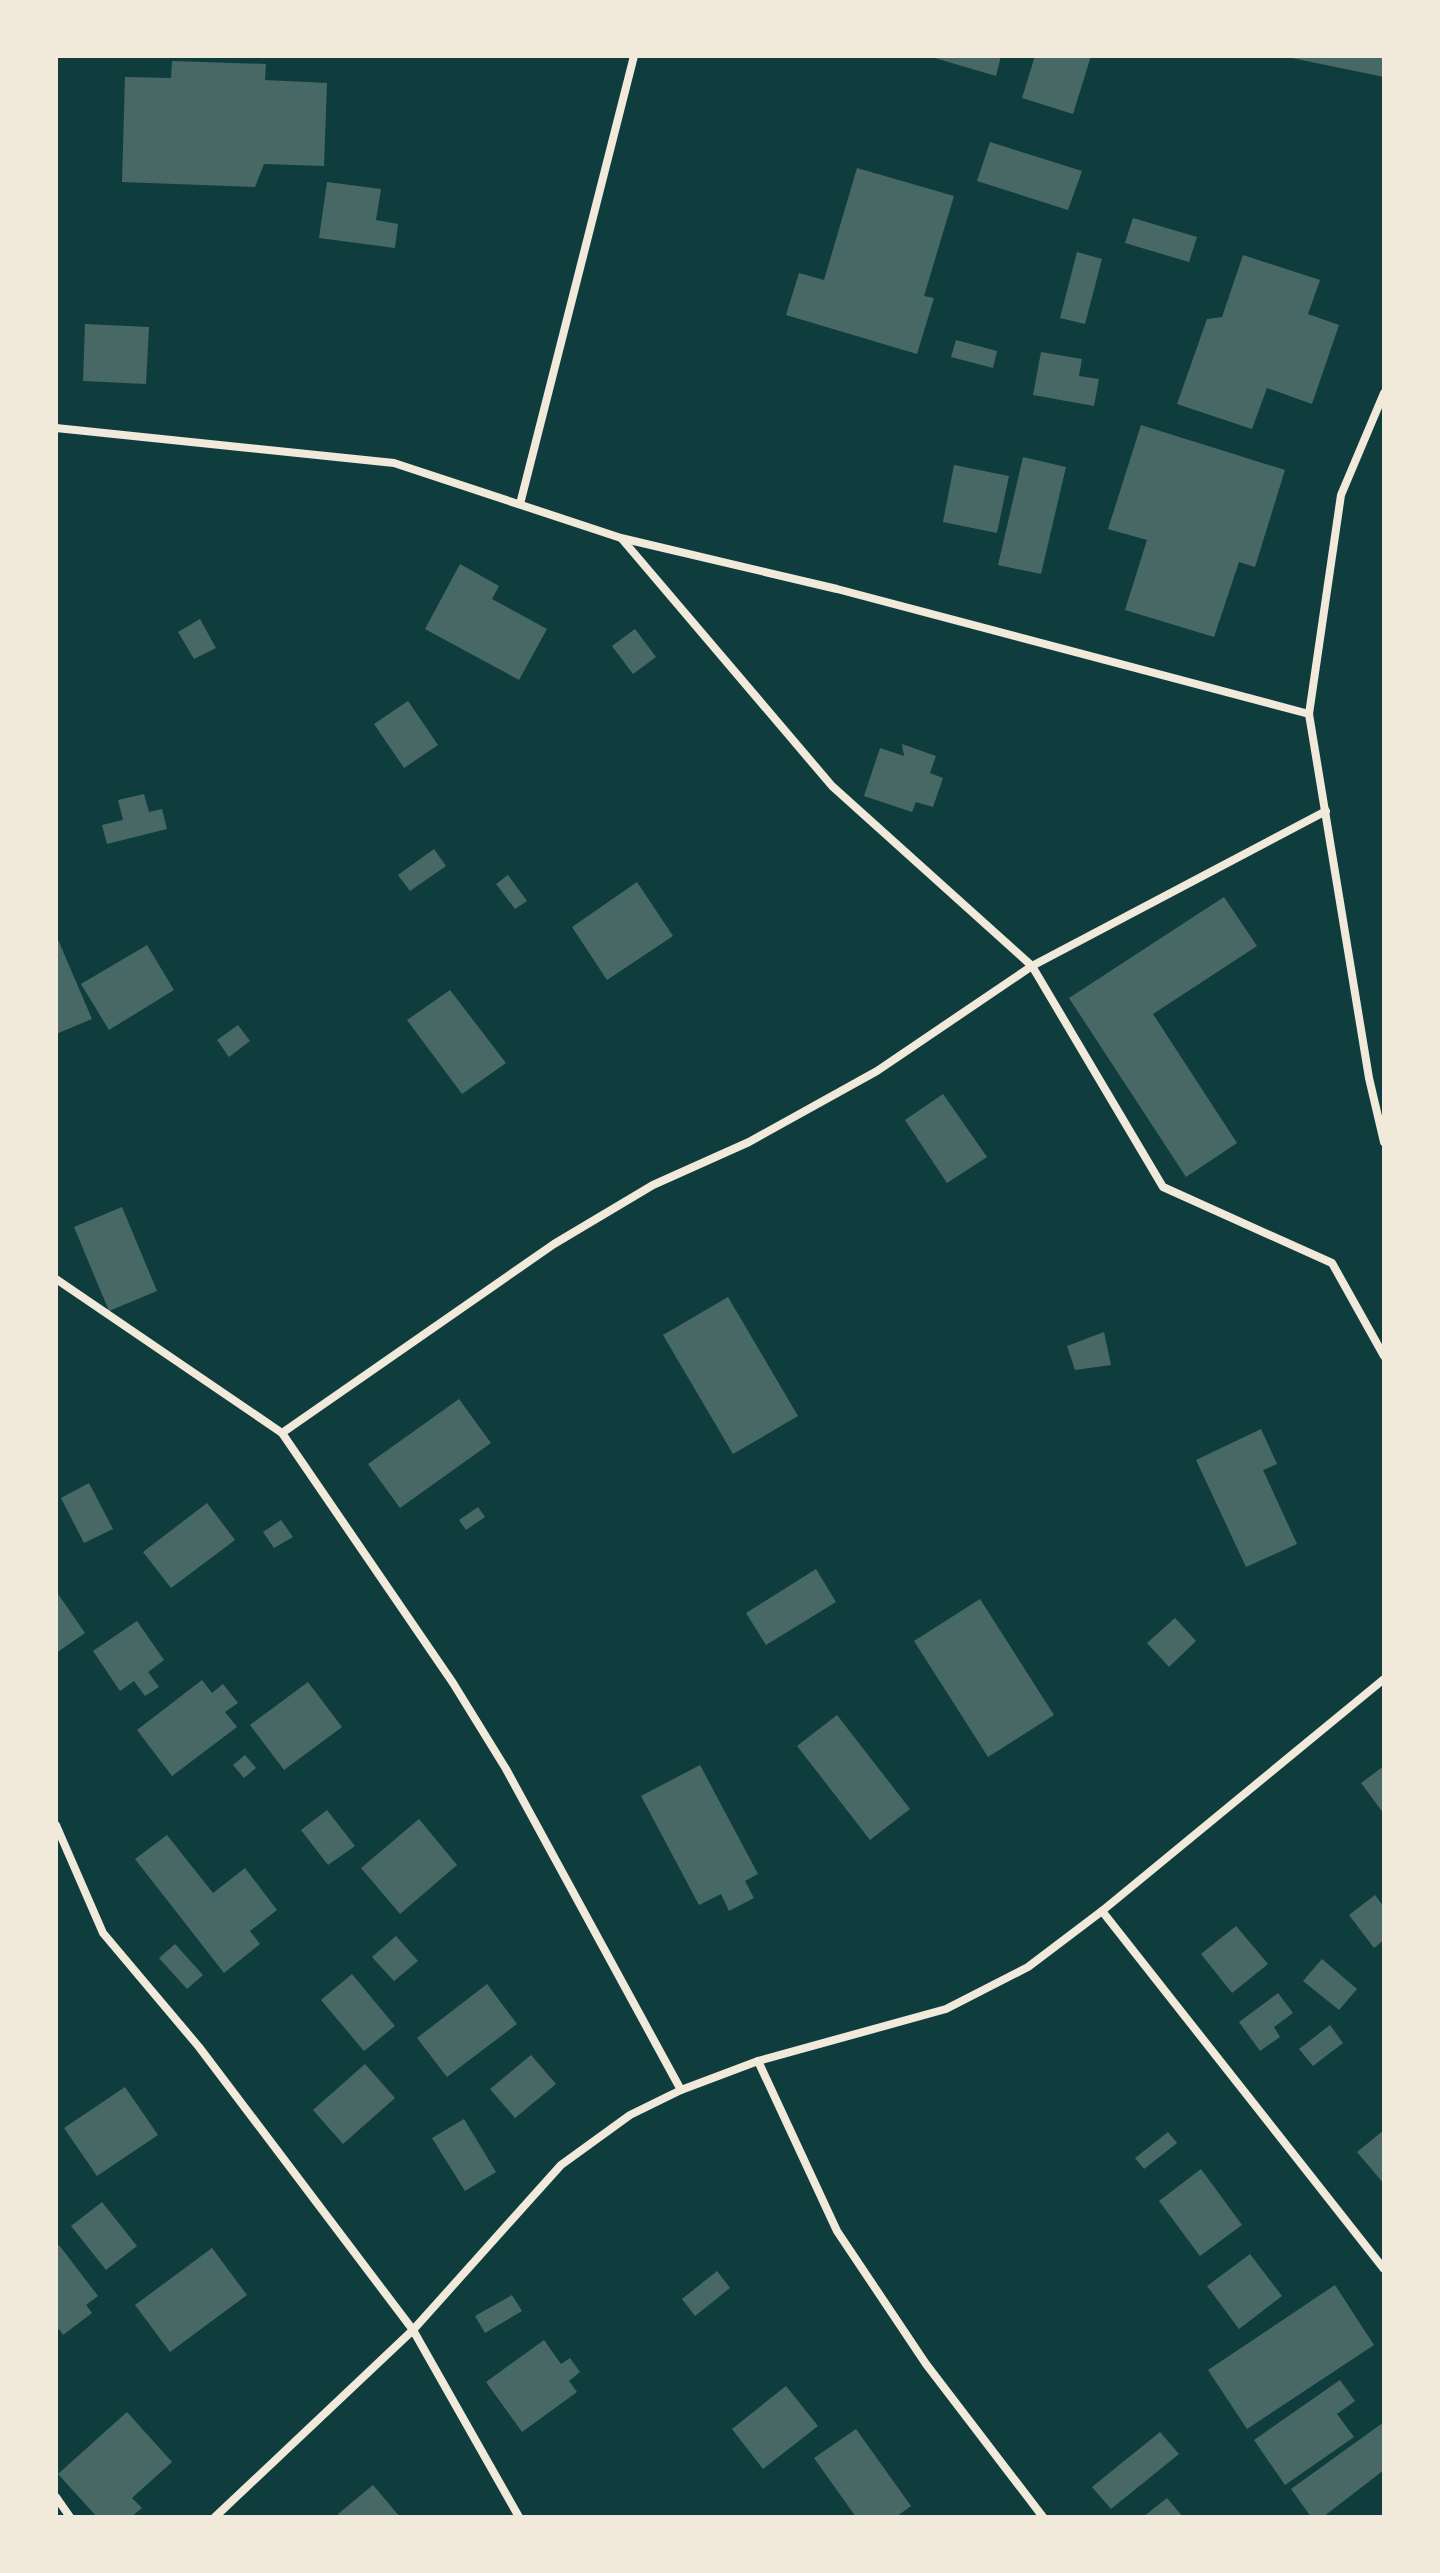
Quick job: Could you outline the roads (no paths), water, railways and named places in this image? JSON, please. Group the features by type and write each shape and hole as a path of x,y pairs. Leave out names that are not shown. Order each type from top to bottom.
{"street":[{"path":"520,504 634,56"},
{"path":"1384,393 1341,495 1309,714 1369,1078 1384,1142"},
{"path":"56,428 394,463 621,538 837,589 1309,714"},
{"path":"621,538 832,786 1032,966 1163,1187 1332,1263 1384,1356"},
{"path":"282,1433 554,1244 653,1185 749,1142 877,1071 1032,966 1326,811"},
{"path":"56,1279 282,1433 453,1683 506,1769 681,2090"},
{"path":"215,2517 413,2330 561,2165 630,2115 681,2090 758,2061 946,2009 1028,1967 1102,1911 1384,1679"},
{"path":"56,1825 103,1933 199,2047 413,2330 519,2517"},
{"path":"1102,1911 1384,2269"},
{"path":"758,2061 837,2231 926,2364 1043,2517"},
{"path":"56,2497 70,2517"}]}
